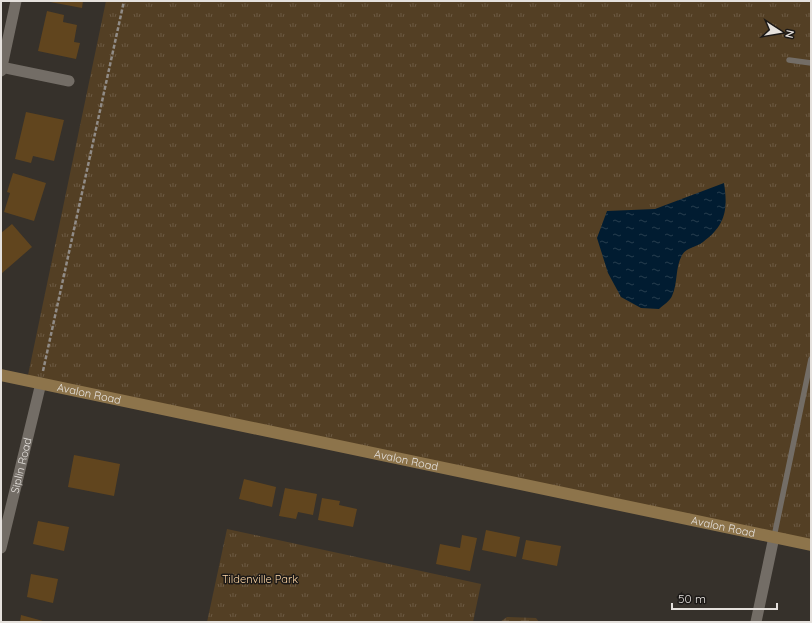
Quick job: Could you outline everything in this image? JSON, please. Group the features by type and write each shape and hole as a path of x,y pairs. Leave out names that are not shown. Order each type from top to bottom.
{"main road":[{"name":"Avalon Road","path":"1,375 811,545"}],"street":[{"path":"16,1 1,69 69,82"},
{"name":"Siplin Road","path":"1,548 41,383"},
{"path":"756,622 774,537"}],"lane":[{"path":"789,60 811,63"},
{"path":"774,537 811,359"}],"path":[{"path":"41,383 124,1"}],"green space":[{"path":"106,1 811,1 811,545 27,380"},
{"name":"Tildenville Park","path":"227,529 481,584 473,622 207,622"},
{"path":"507,617 536,618 539,622 500,622"}],"water":[{"path":"724,183 726,201 724,216 721,223 711,236 701,244 687,250 682,255 678,265 674,291 670,300 659,309 641,308 621,297 608,273 597,238 607,211 655,209"}],"building":[{"path":"45,1 83,1 82,8"},
{"path":"47,11 64,15 63,22 77,25 74,42 80,43 76,59 38,51"},
{"path":"26,112 64,120 54,161 33,156 31,163 15,159"},
{"path":"13,173 46,183 34,221 4,212 10,193 7,192"},
{"path":"12,224 32,247 1,274 1,233"},
{"path":"74,455 120,464 114,496 68,487"},
{"path":"244,479 276,487 272,507 239,499"},
{"path":"285,488 317,494 313,515 298,512 296,519 279,516"},
{"path":"322,498 340,501 339,505 357,509 353,527 318,520"},
{"path":"38,521 69,527 64,551 33,544"},
{"path":"486,530 520,537 516,557 482,550"},
{"path":"462,535 477,538 470,571 436,564 440,544 460,548"},
{"path":"526,540 561,546 557,566 522,559"},
{"path":"31,574 58,579 53,603 27,597"},
{"path":"21,615 43,621 43,622 20,622"}]}
